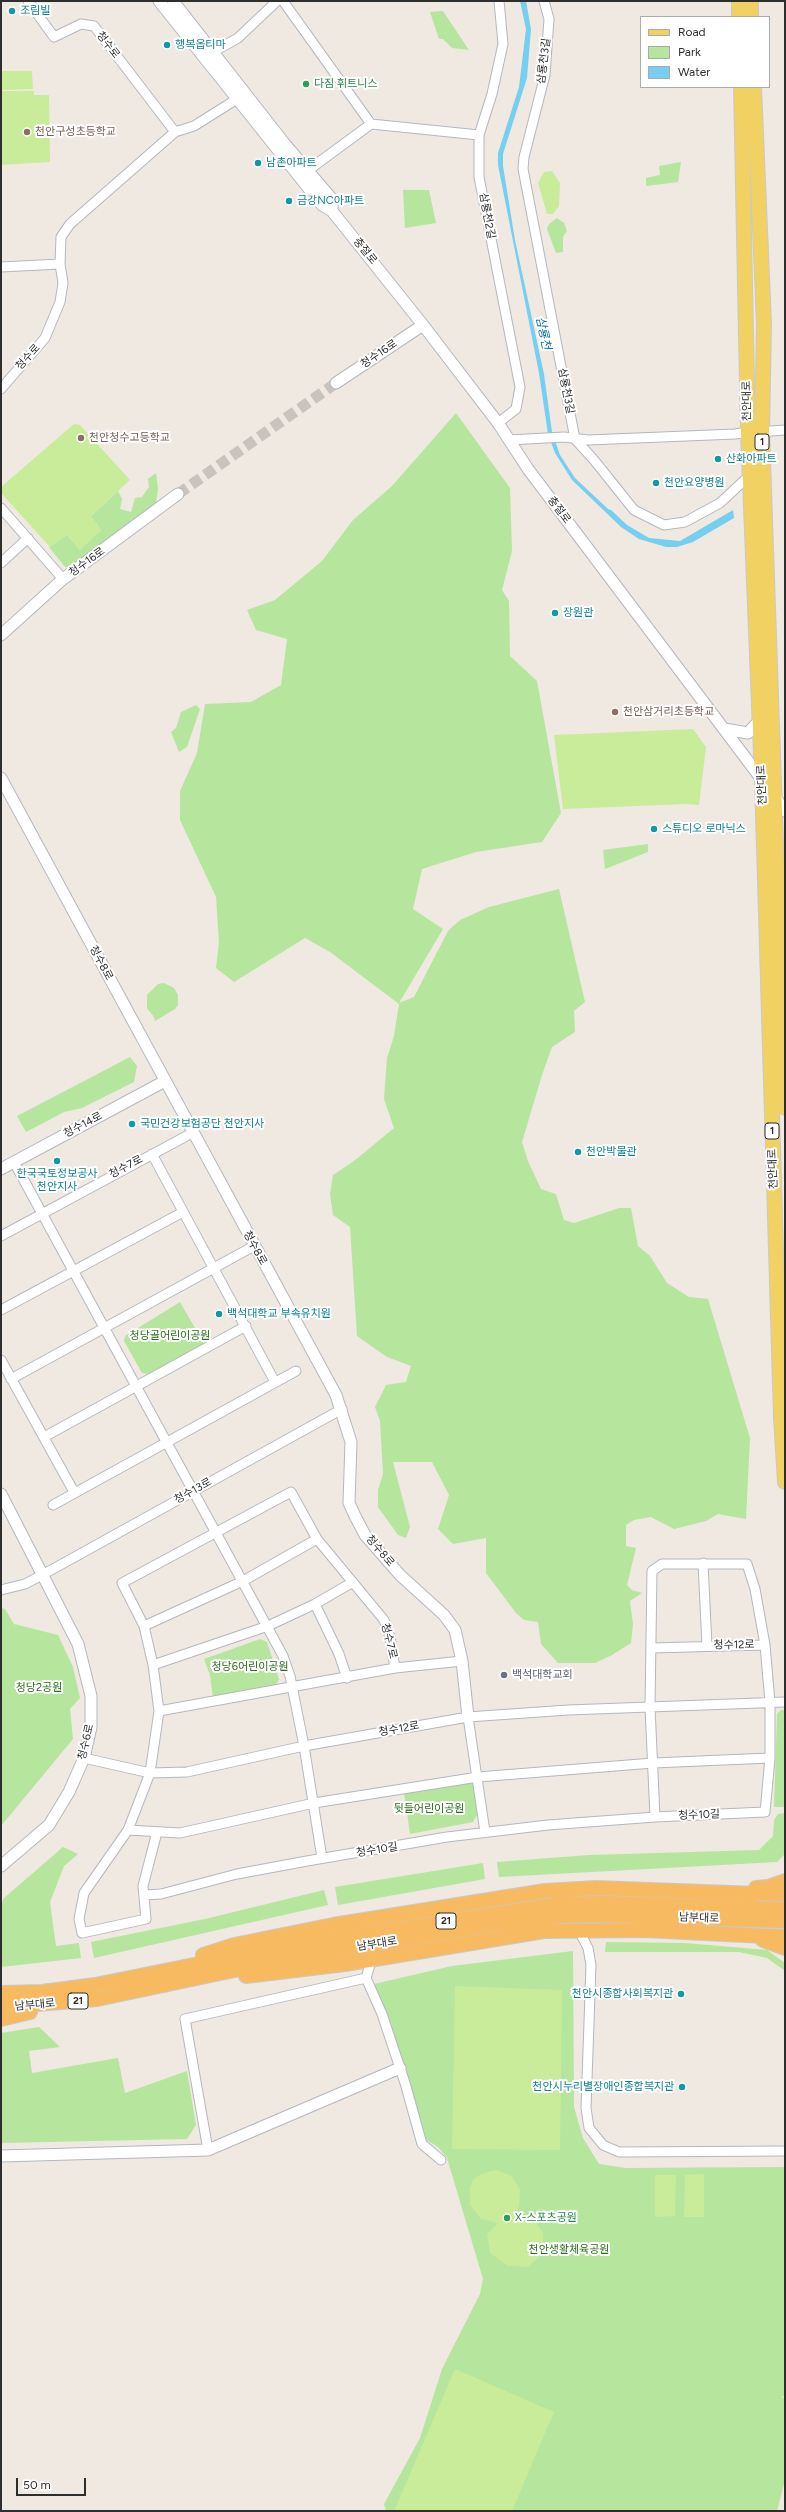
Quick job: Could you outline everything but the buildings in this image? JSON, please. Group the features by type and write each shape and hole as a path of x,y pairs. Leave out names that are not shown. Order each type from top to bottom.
{"highway":[{"path":"685,1892 768,1887 785,1881"},
{"path":"138,1976 234,1945 333,1925 545,1891 596,1888 785,1895"},
{"path":"758,1935 774,1928 779,1918 780,1907 765,1894"},
{"name":"남부대로","path":"1,2008 68,1996 138,1976 278,1948 559,1904 604,1903 757,1914"},
{"name":"21","path":"757,1914 785,1909"},
{"name":"남부대로","path":"1,1993 68,1996 96,1999 282,1960 496,1924 560,1916 757,1914"},
{"name":"21","path":"757,1914 785,1921"},
{"path":"154,1987 344,1964 372,1958 544,1931 644,1930 785,1936"},
{"path":"711,1932 764,1940 785,1948"},
{"path":"1,1983 68,1996"},
{"path":"1,2020 68,1996"}],"main road":[{"path":"739,1 739,16"},
{"path":"751,1 751,16"},
{"name":"천안대로","path":"741,88 755,432 782,882 785,1108"},
{"name":"천안대로","path":"754,88 764,324 750,475 762,779 781,1417 785,1482"}],"street":[{"name":"청수로","path":"28,1 54,37 81,24 94,26 176,132"},
{"name":"충절로","path":"159,1 322,205 332,210 423,325 498,423 528,469 776,797 785,811"},
{"name":"충절로","path":"173,1 307,171 332,200 332,210"},
{"path":"213,52 238,38 277,1"},
{"path":"283,1 371,124"},
{"name":"삼룡천2길","path":"498,423 516,409 520,387 479,177 479,135 492,94 502,44 500,1"},
{"name":"삼룡천3길","path":"544,1 549,19 545,75 524,157 523,169 575,439"},
{"path":"1,267 60,264 61,237 70,224 176,132 194,126 237,99"},
{"path":"307,171 371,124 479,135"},
{"name":"청수로","path":"1,389 45,338 60,302 63,283 60,264"},
{"name":"청수16로","path":"336,383 423,325"},
{"path":"508,440 564,437 575,439 646,438 785,430"},
{"path":"575,439 634,510 664,525 684,522 720,503 750,475"},
{"name":"청수16로","path":"1,635 62,579 178,494"},
{"path":"1,508 62,579"},
{"path":"1,563 28,538"},
{"path":"724,729 748,733 759,721"},
{"name":"청수8로","path":"1,778 342,1409 351,1442 349,1503 356,1518 366,1535 400,1576 444,1615 455,1630 462,1660 468,1717"},
{"name":"청수14로","path":"1,1169 165,1081"},
{"path":"152,1154 192,1133"},
{"name":"청수7로","path":"1,1236 152,1154 275,1382"},
{"path":"14,1162 43,1212 192,1491 217,1533 283,1656 292,1687 304,1746 322,1858"},
{"path":"1,1310 183,1212"},
{"path":"11,1379 254,1246"},
{"path":"44,1437 246,1326"},
{"path":"1,1360 74,1492"},
{"path":"54,1505 74,1492 167,1443 296,1371"},
{"name":"청수13로","path":"44,1574 342,1409"},
{"name":"청수7로","path":"159,1711 395,1668 390,1637 384,1620 317,1539 291,1492 217,1533"},
{"name":"청수6로","path":"1,1494 44,1574 78,1644 85,1666 91,1696 91,1727 84,1758 69,1792 49,1825 1,1866"},
{"path":"156,1832 143,1886 146,1919 82,1933 79,1919 84,1893 128,1830 150,1773 159,1711 153,1665 144,1626 122,1584 217,1533"},
{"path":"144,1626 243,1581 317,1539"},
{"name":"청수12로","path":"650,1707 652,1571 662,1564 703,1563 747,1564 755,1589 765,1645 707,1646 703,1563"},
{"path":"1,1590 25,1584 44,1574"},
{"path":"153,1665 268,1626 315,1604 353,1582"},
{"path":"315,1604 339,1654 346,1678"},
{"name":"청수10길","path":"145,1895 161,1894 237,1874 322,1858 485,1832 655,1817 765,1812 770,1758 770,1702 765,1645"},
{"path":"651,1648 707,1646"},
{"path":"395,1668 462,1660"},
{"name":"청수12로","path":"84,1758 150,1773 187,1772 304,1746 468,1717 650,1707 785,1702"},
{"path":"650,1707 655,1817"},
{"path":"468,1717 485,1832"},
{"path":"128,1830 180,1833 314,1803 478,1777 653,1763 770,1758"},
{"path":"579,1931 588,1948 591,1965 586,2108 589,2128 603,2145 619,2152 785,2151"},
{"path":"372,1958 366,1978 400,2068 422,2144 441,2160"},
{"path":"208,2150 185,2019 366,1978"},
{"path":"1,2156 208,2150 400,2068"}],"green space":[{"path":"443,11 469,50 452,48 443,39 439,39 430,12"},
{"path":"1,71 32,71 33,89 2,90"},
{"path":"1,91 34,91 34,95 49,95 50,162 1,165"},
{"path":"681,162 678,182 646,186 646,178 660,175 659,166"},
{"path":"552,171 560,183 559,206 553,214 547,214 538,183 544,172"},
{"path":"403,190 429,190 436,223 405,228"},
{"path":"557,218 564,223 567,231 563,237 563,252 556,253 547,229 549,224"},
{"path":"456,413 510,488 512,551 502,590 509,601 510,656 537,681 561,813 542,842 476,852 422,869 413,909 443,929 399,1003 414,997 448,931 460,920 489,907 559,889 585,1002 574,1011 575,1032 552,1047 522,1142 528,1161 541,1189 556,1194 564,1220 574,1223 619,1208 631,1208 638,1246 650,1256 667,1283 689,1297 708,1299 750,1438 746,1519 718,1514 706,1521 674,1529 651,1517 634,1520 626,1525 626,1546 636,1548 627,1585 632,1590 642,1593 630,1601 633,1624 631,1643 612,1655 595,1663 558,1663 541,1644 538,1622 524,1620 516,1613 486,1573 486,1538 453,1544 438,1529 449,1495 432,1462 393,1462 410,1527 406,1538 398,1535 378,1507 378,1490 383,1474 380,1421 375,1407 386,1385 406,1382 411,1366 387,1357 357,1336 350,1227 333,1215 330,1194 333,1175 354,1161 394,1128 384,1099 387,1058 394,1036 399,1004 330,952 305,938 234,982 216,968 219,942 216,897 180,820 180,791 197,753 205,704 251,702 281,685 287,639 256,630 247,610 275,600 322,561 353,520 392,486"},
{"path":"74,424 80,425 130,480 91,516 102,530 80,550 67,535 50,547 1,493 1,487"},
{"path":"156,473 158,489 156,503 73,567 65,567 49,547 67,535 80,550 91,516 118,491 122,499 120,509 131,512 135,498 142,497 149,487 148,479"},
{"path":"196,705 200,709 187,747 179,752 171,732 176,728 181,712"},
{"path":"693,729 706,747 699,805 685,804 563,809 554,735"},
{"path":"648,844 648,852 605,869 603,850"},
{"path":"164,983 174,988 178,995 178,1005 175,1009 155,1021 154,1017 147,1008 147,995 158,984"},
{"path":"130,1057 137,1066 134,1082 82,1108 64,1112 26,1132 17,1116"},
{"name":"청당골어린이공원","path":"180,1302 205,1345 149,1374 142,1373 124,1341 125,1336"},
{"name":"청당2공원","path":"1,1608 5,1609 14,1624 58,1635 73,1667 80,1698 70,1709 73,1739 1,1826"},
{"name":"청당6어린이공원","path":"260,1639 267,1642 279,1679 276,1685 213,1698 210,1675 204,1659"},
{"path":"781,1710 785,1710 785,1807 774,1807 777,1714"},
{"name":"뒷들어린이공원","path":"471,1781 475,1784 479,1811 473,1822 410,1834 404,1792"},
{"path":"785,1813 785,1854 777,1862 499,1877 497,1862 589,1855 759,1850 773,1836 774,1820 778,1814"},
{"path":"63,1847 78,1854 64,1866 50,1902 56,1946 79,1943 81,1958 1,1967 1,1905 4,1898"},
{"path":"483,1863 485,1879 338,1905 335,1887"},
{"path":"324,1890 328,1905 94,1958 91,1942 205,1919"},
{"path":"606,1942 685,1943 767,1950 785,1963 785,1971 767,1958 739,1952 605,1952"},
{"name":"천안생활체육공원","path":"573,1951 574,2107 583,2138 599,2164 626,2168 785,2167 785,2396 781,2397 785,2398 785,2480 777,2511 386,2511 384,2504 420,2438 442,2369 480,2294 483,2279 447,2158 438,2147 425,2139 409,2080 374,1984 452,1966"},
{"path":"455,1986 562,1990 560,2150 452,2149"},
{"path":"39,2027 60,2047 29,2051 32,2073 118,2058 125,2093 187,2071 196,2125 187,2139 1,2143 1,2033"},
{"name":"X-스포츠공원","path":"496,2170 512,2176 520,2190 519,2206 515,2214 533,2218 543,2233 543,2253 528,2267 508,2266 490,2253 487,2234 498,2223 481,2219 470,2205 470,2187 474,2179 481,2174"},
{"path":"704,2174 704,2217 684,2217 685,2175"},
{"path":"655,2175 676,2175 675,2216 655,2217"},
{"path":"455,2369 554,2412 512,2511 394,2511"}],"water":[{"path":"520,1 526,1 531,29 527,78 503,154 503,166 515,240 544,374 552,432 560,455 575,478 622,522 649,538 680,541 733,510 734,518 693,542 677,547 666,547 639,539 621,527 572,480 555,453 548,434 539,373 498,165 498,153 519,87 526,29"}],"waterway":[{"name":"삼룡천","path":"610,511 625,525"}],"tunnel":[{"path":"178,494 336,383"}],"place":[{"name":"조림빌","path":"12,11"},
{"name":"행복옵티마","path":"167,45"},
{"name":"다짐 휘트니스","path":"306,84"},
{"name":"천안구성초등학교","path":"27,132"},
{"name":"남촌아파트","path":"258,163"},
{"name":"금강NC아파트","path":"289,201"},
{"name":"천안청수고등학교","path":"81,438"},
{"name":"산화아파트","path":"718,459"},
{"name":"천안요양병원","path":"656,483"},
{"name":"장원관","path":"555,613"},
{"name":"천안삼거리초등학교","path":"615,712"},
{"name":"스튜디오 로마닉스","path":"654,829"},
{"name":"국민건강보험공단 천안지사","path":"132,1124"},
{"name":"천안박물관","path":"578,1152"},
{"name":"한국국토정보공사 천안지사","path":"57,1161"},
{"name":"백석대학교 부속유치원","path":"219,1314"},
{"name":"백석대학교회","path":"504,1675"},
{"name":"천안시종합사회복지관","path":"681,1994"},
{"name":"천안시누리별장애인종합복지관","path":"682,2087"},
{"name":"X-스포츠공원","path":"507,2218"}]}
